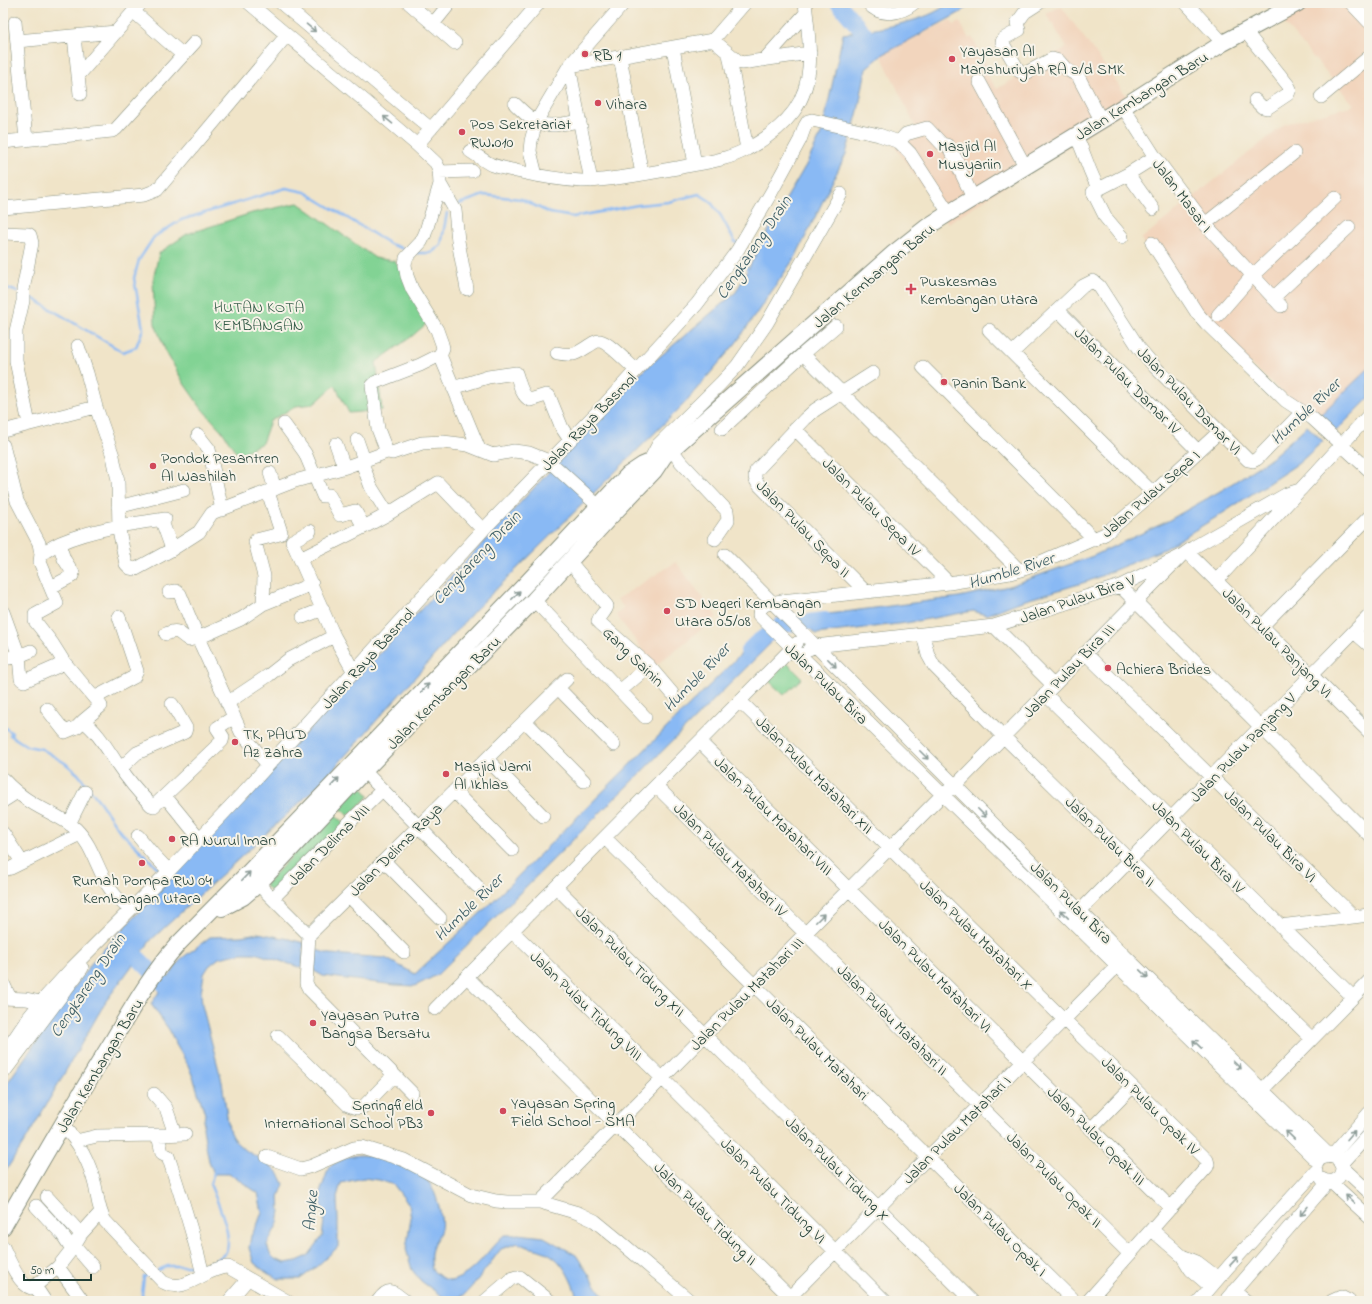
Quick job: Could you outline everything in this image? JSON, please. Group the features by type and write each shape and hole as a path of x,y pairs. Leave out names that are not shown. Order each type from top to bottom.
{"main road":[{"name":"Jalan Kembangan Baru","path":"3,1227 90,1077 132,1009 169,954 523,587 595,503 635,470 662,455 894,253 927,227 1123,107 1223,43 1298,3"},
{"name":"Jalan Kembangan Baru","path":"208,914 243,896 258,884 364,771 488,647 570,562 654,471 662,455"}],"street":[{"path":"249,3 417,145 436,163 439,178 455,210 458,241 467,289"},
{"path":"281,3 431,129"},
{"path":"409,3 455,43"},
{"path":"433,24 450,3"},
{"path":"417,145 539,3"},
{"path":"536,175 530,151 536,122 569,66 624,3"},
{"path":"569,66 713,40 745,3"},
{"path":"868,3 878,12 889,13 903,10 914,3"},
{"path":"1039,3 1026,12 1018,22 1019,30 1003,39 1002,42 1019,70 1023,73 1028,72 1052,59 1059,61 1066,69 1075,74 1084,86 1102,120"},
{"name":"Jalan Kembangan Baru","path":"1186,3 1223,43"},
{"path":"1351,3 1369,22"},
{"path":"78,76 138,7 183,55"},
{"path":"470,151 490,164 536,175 591,181 642,174 695,164 731,156 747,150 772,133 784,122 794,111 806,86 809,73 810,53 805,8"},
{"path":"764,60 805,8"},
{"path":"15,22 26,140"},
{"path":"1245,31 1290,89 1288,94 1267,108 1262,108 1255,100"},
{"path":"17,41 116,32"},
{"path":"3,208 144,195 157,190 287,35"},
{"path":"74,36 80,94"},
{"path":"713,40 742,63 810,53"},
{"path":"3,142 112,131 116,129 195,42"},
{"path":"673,48 695,164"},
{"path":"729,54 747,150"},
{"path":"620,57 642,174"},
{"path":"1321,97 1369,57"},
{"path":"569,66 591,181"},
{"path":"979,81 1025,166"},
{"path":"515,104 529,118 536,122 555,125 580,121"},
{"name":"Jalan Masar I","path":"1123,107 1155,157 1205,224 1277,302 1349,227"},
{"name":"Jalan Raya Basmol","path":"5,1070 4,1054 41,1002 200,838 483,530 551,462 697,304 738,249 771,193 800,140 805,126 810,120 860,130 899,142"},
{"path":"949,214 910,153 899,142 906,134 923,128 930,130 940,141 947,145 957,161 973,198"},
{"path":"1076,136 1088,162 1093,180 1100,189"},
{"path":"1205,224 1294,153"},
{"path":"1122,236 1106,218 1094,192 1128,174 1155,157"},
{"path":"439,178 472,171"},
{"path":"1128,174 1154,209"},
{"path":"387,452 378,430 371,390 372,386 376,382 420,365 440,355 443,348 437,330 410,282 405,265 410,254 425,234 439,178"},
{"path":"715,539 728,520 727,511 681,462 662,455 658,445 737,366 767,324 841,194"},
{"path":"1218,315 1252,276 1335,198"},
{"path":"3,233 23,233 30,235 32,243 16,331 16,361 29,424"},
{"path":"1152,243 1197,312 1206,323 1286,401 1308,415 1369,470"},
{"name":"Jalan Pulau Damar VI","path":"1058,310 1083,286 1093,281 1099,286 1139,348 1155,367 1248,460 1253,461 1257,459 1308,415"},
{"path":"1012,353 1058,310"},
{"name":"Jalan Pulau Damar IV","path":"1058,310 1198,451"},
{"path":"722,429 803,354 836,326"},
{"path":"989,330 1153,493"},
{"path":"557,353 572,355 584,350 597,341 601,341 607,344 636,370"},
{"path":"78,346 96,407 113,456 118,481 119,526 126,564 130,568 136,569 172,549 198,532 212,513 295,481 344,467 387,452 392,453 422,443 443,442 468,445 493,455 514,452 529,453 551,462 610,517"},
{"path":"803,354 1020,570"},
{"path":"440,355 479,449"},
{"path":"923,367 1096,540"},
{"path":"454,388 488,377 516,373 527,400 546,395 549,396 562,428 570,440"},
{"path":"795,429 816,410 872,373"},
{"path":"3,431 96,407"},
{"name":"Jalan Pulau Bira V","path":"815,646 994,626 1120,586 1184,554 1287,494 1300,490 1339,443 1369,416"},
{"path":"284,424 305,453 323,496 329,495 340,515 355,510 364,527"},
{"name":"Jalan Pulau Sepa IV","path":"795,429 949,583"},
{"name":"Jalan Pulau Sepa II","path":"795,429 756,471 754,476 755,481 865,591"},
{"name":"Jalan Pulau Sepa I","path":"775,606 865,591 949,583 1020,570 1096,540 1112,529 1219,432"},
{"path":"198,435 209,449 222,510"},
{"path":"357,440 371,487 388,514"},
{"path":"336,444 344,467"},
{"path":"3,445 17,501 39,543 41,554 40,562 57,603 35,615 35,621 64,662 101,706 77,727 65,732 47,709"},
{"path":"270,473 272,491 281,532"},
{"path":"300,559 388,514 438,483 483,530"},
{"path":"118,507 184,490"},
{"path":"1216,581 1300,490"},
{"path":"1262,626 1369,517"},
{"path":"41,554 59,544 86,534 119,526 164,521 172,549"},
{"path":"292,541 310,531"},
{"path":"263,604 264,576 255,541 280,534 281,532 287,532 312,584 334,636 354,672"},
{"path":"51,587 72,576 73,573 64,559 60,547"},
{"name":"Jalan Pulau Panjang VI","path":"1184,554 1216,581 1369,732"},
{"name":"Jalan Pulau Bira III","path":"955,786 1184,554"},
{"path":"724,555 775,606"},
{"name":"Gang Sainin","path":"570,562 607,606 598,621 648,666 672,693"},
{"path":"166,634 173,631 179,632 189,640 198,638 241,620 263,604 312,584"},
{"path":"1120,586 1369,835"},
{"path":"169,592 176,591 180,594 198,638 241,732 268,765"},
{"path":"534,600 645,717"},
{"name":"Jalan Pulau Bira","path":"1317,1167 1117,966 780,637 759,615 761,608 764,605 775,606 1126,957 1369,1192"},
{"path":"303,617 323,609"},
{"path":"3,612 19,656 21,679 24,681 64,662"},
{"name":"Jalan Pulau Panjang V","path":"1080,911 1369,616"},
{"path":"94,698 134,677 137,671 119,617"},
{"name":"Jalan Pulau Bira IV","path":"994,626 1049,690 1171,818 1353,998"},
{"path":"1354,632 1369,646"},
{"name":"Jalan Pulau Bira II","path":"923,635 928,655 934,666 1003,736 1312,1039"},
{"path":"227,703 269,675 288,660 334,636"},
{"path":"796,653 804,636"},
{"path":"435,1009 740,701 796,653 815,646"},
{"path":"3,659 19,656 31,651"},
{"name":"Jalan Pulau Bira VI","path":"1085,653 1354,917"},
{"path":"620,691 648,666"},
{"name":"Jalan Delima Raya","path":"309,937 562,684 614,745"},
{"name":"Jalan Pulau Matahari XII","path":"740,701 889,848"},
{"path":"121,768 137,753 185,732 186,728 172,704"},
{"path":"83,721 96,733 121,768 151,805 154,806 222,741 223,737 217,728 234,717"},
{"path":"525,721 584,781"},
{"name":"Jalan Pulau Matahari VIII","path":"700,742 849,889"},
{"path":"487,759 543,816"},
{"path":"364,771 477,886"},
{"path":"3,779 17,792 34,804 69,824 80,834 95,856 102,876 111,892 130,910"},
{"name":"Jalan Pulau Matahari IV","path":"656,786 805,933"},
{"name":"Jalan Pulau Matahari III","path":"540,1202 889,848 942,795 955,786"},
{"name":"Jalan Delima VIII","path":"273,898 382,790"},
{"path":"454,791 512,850"},
{"path":"3,801 17,792"},
{"path":"69,824 85,792"},
{"path":"165,796 200,838"},
{"path":"3,833 22,862"},
{"path":"3,870 80,834"},
{"path":"138,836 152,853 165,875"},
{"name":"Jalan Pulau Matahari","path":"605,838 928,1157"},
{"name":"Jalan Pulau Matahari X","path":"889,848 1064,1020"},
{"path":"384,861 440,918"},
{"path":"258,884 309,937 306,983 313,994 412,1093"},
{"name":"Jalan Pulau Tidung XII","path":"556,887 705,1035"},
{"name":"Jalan Pulau Matahari VI","path":"849,889 1023,1062"},
{"path":"349,896 404,952"},
{"path":"1280,926 1369,915"},
{"name":"Jalan Pulau Tidung VIII","path":"512,932 662,1078"},
{"name":"Jalan Pulau Matahari II","path":"805,933 980,1105"},
{"path":"5,1070 92,955 98,943"},
{"name":"Jalan Pulau Matahari I","path":"790,1300 835,1251 1126,957"},
{"name":"Jalan Pulau Tidung II","path":"467,977 617,1124 790,1300"},
{"path":"1262,1090 1369,981"},
{"path":"3,983 6,998 41,1002"},
{"name":"Jalan Pulau Opak IV","path":"1064,1020 1207,1160 1208,1164 1152,1230 1088,1301"},
{"name":"Jalan Pulau Tidung X","path":"705,1035 972,1301"},
{"path":"278,1036 348,1105 356,1108 363,1107 394,1075"},
{"name":"Jalan Pulau Opak III","path":"1023,1062 1171,1208"},
{"name":"Jalan Pulau Tidung VI","path":"662,1078 885,1301"},
{"path":"1091,1129 1132,1087"},
{"path":"76,1141 97,1136 180,1134 166,1108 154,1094"},
{"name":"Jalan Pulau Opak II","path":"980,1105 1130,1254"},
{"path":"1336,1161 1369,1113"},
{"path":"62,1126 76,1141 88,1166 94,1184 100,1213 105,1221 163,1282 170,1286 184,1285 202,1268 228,1267 286,1301"},
{"path":"1336,1161 1369,1134"},
{"path":"158,1135 162,1154 168,1156 202,1268"},
{"path":"267,1157 301,1169 312,1166 354,1148 362,1147 404,1160 471,1195 496,1201 516,1203 540,1202 578,1213 595,1221 690,1301"},
{"name":"Jalan Pulau Opak I","path":"928,1157 1074,1301"},
{"path":"1199,1301 1317,1167 1323,1157 1336,1161"},
{"path":"1229,1298 1330,1182 1341,1175 1336,1161"},
{"path":"1317,1167 1320,1178 1330,1182 1369,1217"},
{"path":"47,1198 81,1234"},
{"path":"36,1206 93,1267"},
{"path":"3,1247 15,1272 29,1288 35,1286 58,1267 81,1234 100,1213"},
{"path":"1152,1230 1182,1256 1197,1262 1229,1298 1246,1301"},
{"path":"58,1267 83,1301"},
{"path":"485,1301 511,1279 516,1277 520,1277 550,1301"},
{"path":"229,1301 248,1279"},
{"path":"35,1286 45,1301"},
{"path":"378,1301 387,1291 393,1292 405,1301"},
{"path":"1332,1301 1341,1297 1349,1301"}],"shaded area":[{"path":"1296,3 1369,4 1369,373 1319,424 1188,309 1141,239 1285,124 1354,105 1278,16"},
{"path":"1061,6 1133,105 948,223 891,141 917,130 881,55 950,20 954,25 960,22 969,39 972,37 991,73 987,75 997,89 1067,47 1046,14"},
{"name":"SD Negeri Kembangan Utara 05/08","path":"676,562 717,617 655,666 616,615 624,608 617,599"}],"green space":[{"name":"HUTAN KOTA KEMBANGAN","path":"298,203 375,258 394,261 422,293 433,318 411,337 376,362 382,410 349,413 335,385 314,404 296,406 270,421 262,443 238,455 222,431 202,409 185,385 166,352 155,324 153,280 159,253 187,234 252,213"},
{"path":"787,663 802,678 784,695 769,681"},
{"path":"358,784 369,796 348,816 337,804"},
{"path":"333,812 345,825 276,895 265,885"}],"water":[{"name":"Cengkareng Drain","path":"948,3 970,3 963,11 882,55 866,69 858,111 846,154 796,256 736,343 682,406 474,611 320,784 151,940 106,1001 27,1138 3,1175 3,1089 93,961 644,370 736,292 779,211 806,165 822,132 843,34 914,20 939,10"},
{"path":"1369,368 1369,398 1336,431 1320,415"},
{"path":"1307,426 1323,441 1299,463 1223,513 1164,549 1089,581 1019,602 986,615 973,611 906,623 816,634 798,618 959,597 1009,586 1093,556 1164,523 1222,490 1271,458"},
{"path":"761,634 771,643 437,975 415,986 323,976 314,971 316,950 330,954 385,958 415,974 487,907"},
{"path":"258,933 304,943 302,968 255,953 242,953 219,958 209,966 204,974 201,993 202,1005 222,1082 229,1130 238,1144 272,1167 280,1175 284,1184 279,1197 280,1211 278,1223 267,1245 270,1254 275,1259 285,1263 297,1261 308,1256 322,1237 324,1220 320,1193 329,1167 346,1158 354,1156 361,1155 377,1157 420,1174 430,1184 438,1202 442,1222 441,1231 431,1251 432,1270 442,1278 452,1281 468,1273 504,1235 518,1234 544,1237 576,1255 601,1293 610,1301 578,1301 567,1273 557,1260 545,1252 518,1243 501,1249 464,1295 447,1300 421,1281 412,1270 406,1249 411,1218 409,1205 394,1185 379,1180 363,1178 341,1183 337,1197 338,1247 315,1268 300,1279 279,1279 267,1273 254,1263 249,1248 251,1236 262,1212 258,1193 229,1174 214,1174 209,1161 205,1141 203,1127 205,1114 194,1080 188,1065 170,1031 151,1004 181,959 210,937 241,936"}],"waterway":[{"path":"838,3 875,44"},
{"path":"27,295 123,352 136,347 143,329 134,278 139,260 154,237 181,220 286,188 305,192 390,244 407,250"},
{"name":"Cengkareng Drain","path":"459,204 484,195 521,199 550,213 573,217 638,205 668,202 699,194 710,201 721,216 735,242 738,244"},
{"path":"417,253 431,253 441,245 447,213"},
{"name":"Cengkareng Drain","path":"740,254 748,271"},
{"path":"3,287 18,292"},
{"name":"Humble River","path":"748,651 756,643 781,625 825,620"},
{"path":"3,726 12,733 10,735 27,746 42,749 65,763 78,774 100,802 119,830 159,869"},
{"name":"Angke","path":"131,951 179,999"},
{"path":"205,1265 208,1265 223,1256 228,1245 226,1228 210,1184 215,1170"},
{"path":"158,1270 168,1266 196,1266"},
{"path":"143,1301 142,1294 144,1277 150,1274"}],"place":[{"name":"RB 1","path":"585,54"},
{"name":"Yayasan Al Manshuriyah RA s/d SMK","path":"952,59"},
{"name":"Vihara","path":"598,103"},
{"name":"Pos Sekretariat RW.010","path":"462,132"},
{"name":"Masjid Al Musyariin","path":"930,154"},
{"name":"Puskesmas Kembangan Utara","path":"911,289"},
{"name":"Panin Bank","path":"944,382"},
{"name":"Pondok Pesantren Al Washilah","path":"153,466"},
{"name":"SD Negeri Kembangan Utara 05/08","path":"667,611"},
{"name":"Achiera Brides","path":"1108,668"},
{"name":"TK, PAUD Az Zahra","path":"235,742"},
{"name":"Masjid Jami Al Ikhlas","path":"446,774"},
{"name":"RA Nurul Iman","path":"172,839"},
{"name":"Rumah Pompa RW 04 Kembangan Utara","path":"142,863"},
{"name":"Yayasan Putra Bangsa Bersatu","path":"313,1023"},
{"name":"Yayasan Spring Field School - SMA","path":"503,1111"},
{"name":"Springfield International School PB3","path":"431,1113"}]}
